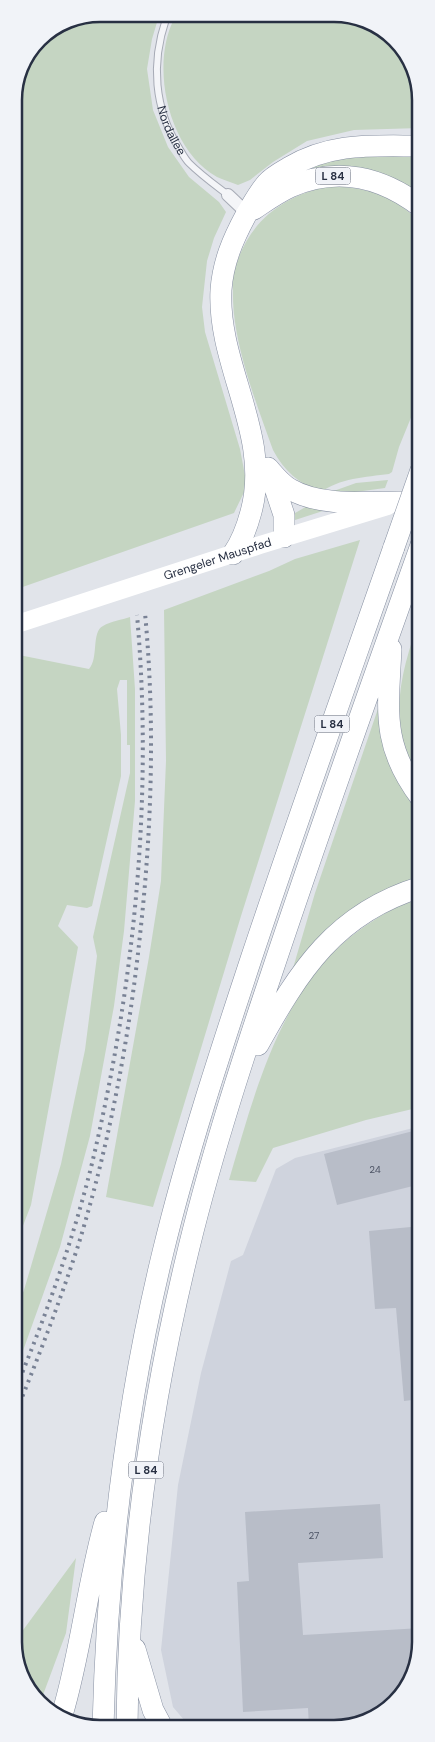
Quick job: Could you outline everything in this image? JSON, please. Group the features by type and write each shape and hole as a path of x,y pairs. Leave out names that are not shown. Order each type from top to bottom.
{"highway":[{"name":"L 84","path":"284,537 274,525 268,513 262,471 227,343 221,302 225,262 235,237 267,183 289,167 310,156 362,145 412,146"},
{"name":"L 84","path":"248,213 290,187 311,179 328,176 358,178 386,185 412,201"},
{"name":"L 84","path":"233,554 242,539 262,471"},
{"path":"262,471 306,496 335,501 411,499"},
{"name":"L 84","path":"103,1720 109,1596 124,1454 135,1384 162,1254 192,1142 218,1059 412,496"},
{"name":"L 84","path":"127,1720 131,1632 140,1525 158,1392 185,1264 233,1089 324,818 412,570"},
{"name":"L 84","path":"393,623 388,702 389,730 395,754 412,786"},
{"name":"L 84","path":"233,1089 290,990 304,968 320,950 340,930 358,916 404,892 412,890"},
{"path":"63,1710 81,1640 96,1554 124,1454"},
{"path":"131,1632 151,1703 159,1720"}],"main road":[{"name":"Grengeler Mauspfad","path":"23,622 284,537 411,499"}],"street":[{"name":"Nordallee","path":"228,195 248,213"}],"lane":[{"name":"Nordallee","path":"165,22 159,38 156,70 160,105 171,135 188,163 228,195"}],"shaded area":[{"path":"412,1128 412,1647 410,1662 399,1685 390,1697 369,1711 345,1719 184,1720 173,1707 161,1650 178,1485 201,1373 231,1261 243,1255 276,1169 295,1158"}],"green space":[{"path":"100,22 157,22 147,69 153,110 168,147 189,177 219,202 226,212 214,238 207,261 202,307 205,332 240,449 247,486 234,513 23,587 23,95 25,80 39,53 61,33 75,27"},
{"path":"173,22 334,22 360,27 378,36 390,45 404,66 412,90 412,128 354,130 307,141 273,162 250,180 238,185 217,177 200,164 186,148 176,128 168,106 164,83 164,60 167,38"},
{"path":"412,152 412,195 381,178 261,196 310,161"},
{"path":"330,186 368,191 390,199 412,215 412,415 399,447 392,472 344,481 320,493 293,476 273,450 241,354 234,315 233,281 238,259 255,228 280,205 312,191"},
{"path":"388,480 385,488 348,493 331,492 356,483"},
{"path":"309,505 329,509 292,521 290,516"},
{"path":"360,540 241,916 153,1207 106,1197 161,881 166,761 164,610 269,571 295,559"},
{"path":"130,617 135,689 135,801 124,931 114,1006 90,1136 60,1247 22,1353 22,1294 61,1164 85,1050 97,956 93,937 130,773 130,745 127,745 127,680 120,680 117,689 121,735 121,776 92,906 87,908 67,905 58,926 78,947 31,1205 22,1228 23,656 89,669 94,658 99,629 109,623"},
{"path":"412,642 412,764 403,740 399,719 402,678"},
{"path":"381,700 412,783 412,888 291,975 315,893"},
{"path":"412,902 412,1109 366,1120 273,1148 256,1182 229,1180 263,1071 295,1002 316,971 342,944 373,921 402,905"},
{"path":"76,1558 66,1633 43,1695 36,1685 25,1662 22,1632"}],"building":[{"path":"412,1131 412,1186 337,1205 324,1154"},
{"path":"412,1227 412,1400 404,1401 396,1308 375,1309 369,1231"},
{"path":"380,1504 383,1558 298,1563 303,1635 412,1629 412,1647 407,1671 390,1697 382,1703 360,1715 334,1720 309,1720 308,1708 243,1712 237,1582 249,1581 245,1512"}],"railway":[{"path":"22,1397 48,1332 78,1246 99,1170 124,1053 144,895 151,774 150,693 145,613"},
{"path":"22,1372 48,1305 78,1215 94,1155 120,1022 130,954 141,819 143,751 137,615"}]}
